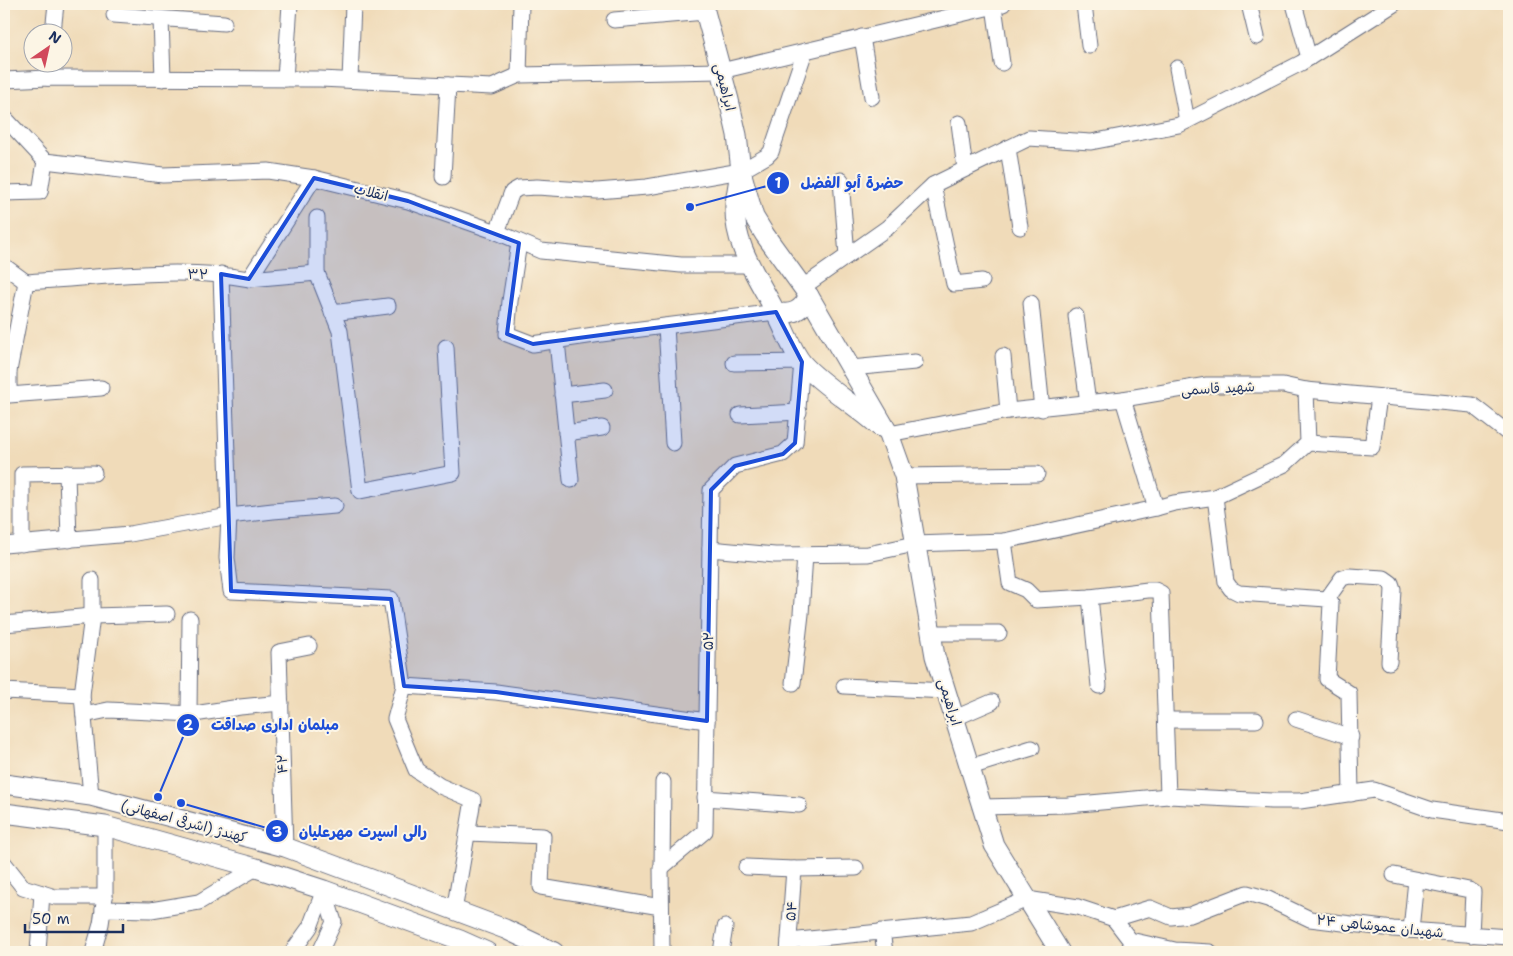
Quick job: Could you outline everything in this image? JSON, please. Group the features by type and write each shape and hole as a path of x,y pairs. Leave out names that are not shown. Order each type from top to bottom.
{"main road":[{"name":"ابراهیمی","path":"704,8 737,136 740,171 756,223 806,292 889,434 904,476 935,656 994,844 1060,952"},
{"path":"740,171 735,204 739,241 748,265 776,312 802,362 814,374 889,434"},
{"path":"776,312 784,314 793,313 800,309 806,304 806,292"},
{"name":"کهندژ (اشرفی اصفهانی)","path":"4,784 91,796 285,847 505,929 554,952"},
{"name":"کهندژ (اشرفی اصفهانی)","path":"4,813 105,826 256,868 324,890 466,948 487,952"}],"street":[{"path":"54,22 56,4"},
{"path":"285,79 290,4"},
{"path":"350,80 354,4"},
{"path":"519,75 521,4"},
{"path":"1084,4 1090,46"},
{"path":"1249,4 1257,37"},
{"path":"1294,4 1309,58"},
{"path":"806,292 847,256 887,228 933,184 1029,138 1091,142 1179,126 1309,58 1394,4"},
{"path":"4,80 48,78 285,79 492,86 519,75 721,72 998,5 1002,63"},
{"path":"614,20 704,8"},
{"path":"114,15 224,24"},
{"path":"161,19 163,79"},
{"path":"862,37 872,97"},
{"path":"497,232 512,192 519,188 537,187 597,191 647,187 740,171 767,156 771,152 806,50"},
{"path":"1177,68 1187,121"},
{"path":"48,78 49,72"},
{"path":"444,177 448,85"},
{"path":"4,117 45,161 40,192 4,193"},
{"path":"958,122 965,169"},
{"path":"1008,148 1020,227"},
{"name":"انقلاب","path":"45,161 163,175 268,171 314,178 408,201 497,232 541,251 681,265 748,265"},
{"path":"249,279 314,178"},
{"path":"842,180 847,256"},
{"path":"933,184 954,284 982,281"},
{"path":"317,218 317,274 340,331 360,491 453,473 446,347"},
{"path":"519,243 507,334 533,344 776,312"},
{"path":"4,267 26,282 6,371 9,395 101,388"},
{"path":"221,274 229,516 227,558 231,591 391,599 404,686 395,719 416,770 440,786 473,800 454,911"},
{"name":"۳۲","path":"26,282 142,275 221,274 249,279 317,274"},
{"path":"1031,303 1042,409"},
{"path":"332,313 388,306"},
{"path":"1076,316 1088,402"},
{"path":"666,326 673,443"},
{"path":"557,340 571,480"},
{"path":"1003,356 1008,412"},
{"path":"734,363 802,362"},
{"name":"۵۲","path":"662,868 705,831 711,490 735,466 784,454 795,443 802,362"},
{"path":"851,368 915,362"},
{"name":"شهید قاسمی","path":"889,434 1008,412 1123,399 1207,385 1284,386 1306,390 1472,405 1509,434"},
{"path":"562,395 605,390"},
{"path":"1306,390 1308,443"},
{"path":"710,549 805,555 868,554 915,544 1004,541 1174,503 1215,497 1285,464 1308,443 1372,447 1379,396"},
{"path":"1123,399 1156,508"},
{"path":"740,415 799,412"},
{"path":"566,433 602,428"},
{"path":"22,544 22,474 94,473"},
{"path":"67,474 69,540"},
{"path":"904,476 1037,474"},
{"path":"1215,497 1226,582 1230,590 1239,593 1327,599 1331,603 1327,679 1349,694 1351,794"},
{"path":"4,545 130,534 229,516 335,506"},
{"path":"1004,541 1010,583 1026,590 1036,600 1090,597 1148,590 1155,590 1161,593 1168,796"},
{"path":"793,683 801,614 805,555"},
{"path":"1327,599 1342,578 1349,576 1384,578 1391,583 1393,588 1389,662"},
{"path":"91,796 82,696 92,616 92,580"},
{"path":"1090,597 1099,686"},
{"path":"4,624 92,616 167,614"},
{"path":"189,714 190,619"},
{"path":"931,633 999,633"},
{"name":"۴۲","path":"285,847 279,652 309,646"},
{"path":"404,686 496,692 707,720"},
{"path":"844,686 946,691"},
{"path":"4,690 82,696"},
{"path":"954,718 992,702"},
{"path":"84,716 108,710 189,714 281,703"},
{"path":"1296,719 1351,736"},
{"path":"1166,720 1256,720"},
{"path":"970,767 1032,748"},
{"path":"662,952 663,782"},
{"path":"982,807 1068,805 1168,796 1300,801 1374,790 1432,810 1491,820 1509,821"},
{"path":"705,798 799,805"},
{"path":"93,952 101,924 104,903 105,826"},
{"path":"468,833 543,836 541,887 662,906"},
{"path":"4,863 23,887 55,896 151,910 199,902 256,868"},
{"path":"746,867 794,869 856,868"},
{"name":"۵۴","path":"788,946 794,869"},
{"path":"1394,875 1473,892 1471,934"},
{"path":"1411,930 1416,880"},
{"path":"292,952 310,927 324,890"},
{"path":"320,952 334,922 324,890"},
{"path":"38,952 42,893"},
{"name":"۲۴ شهیدان عموشاهی","path":"1114,919 1150,908 1171,917 1190,915 1247,893 1268,899 1310,919 1376,927 1509,937"},
{"path":"788,946 882,931 971,923 1027,898 1078,907 1114,919 1130,940 1175,950 1210,952"},
{"path":"721,952 725,926"},
{"path":"882,931 885,952"}],"highlighted area":[{"path":"314,178 408,201 519,243 507,334 533,344 776,312 802,362 795,443 783,454 735,466 711,490 707,721 496,692 404,686 391,599 231,591 221,274 249,279"}],"place":[{"name":"حضرة أبو الفضل","path":"690,207"},
{"name":"مبلمان اداری صداقت","path":"158,797"},
{"name":"رالی اسپرت مهرعلیان","path":"181,803"}]}
